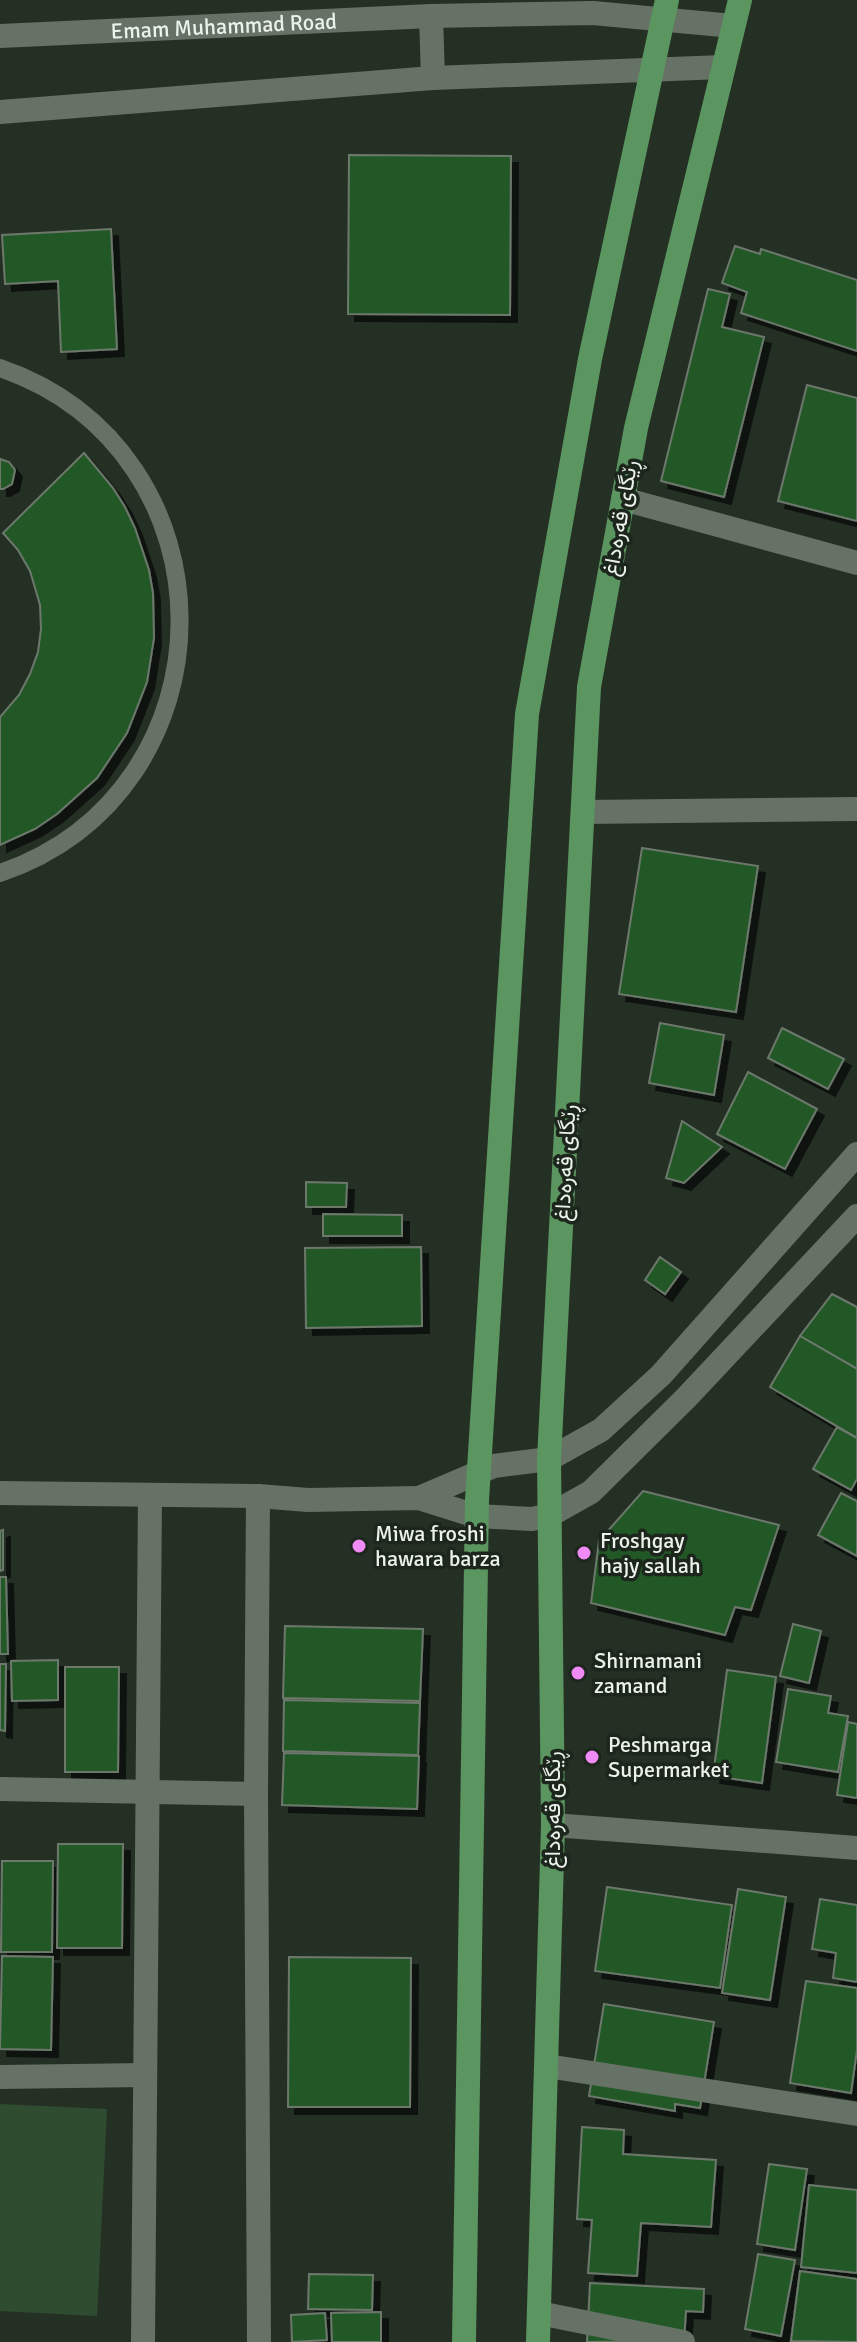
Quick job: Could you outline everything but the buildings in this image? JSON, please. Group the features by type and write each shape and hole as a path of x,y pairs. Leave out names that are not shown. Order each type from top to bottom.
{"main road":[{"name":"ڕێگای قەرەداغ","path":"538,2342 553,1825 549,1459 589,687 636,428 740,0"},
{"path":"464,2342 476,1516 527,714 590,359 665,10"}],"street":[{"name":"Emam Muhammad Road","path":"0,36 431,16 665,10 733,26"},
{"path":"431,16 433,78"},
{"path":"0,112 433,78 723,67"},
{"path":"623,499 857,563"},
{"path":"584,812 857,809"},
{"path":"419,1498 494,1466 549,1459 601,1430 661,1375 857,1154"},
{"path":"0,1493 258,1496 308,1500 419,1498 476,1516 532,1519 550,1515 591,1492 696,1388 857,1216"},
{"path":"143,2342 150,1495"},
{"path":"258,1496 259,2342"},
{"path":"0,1789 256,1794"},
{"path":"553,1825 857,1848"},
{"path":"547,2066 857,2114"},
{"path":"0,2077 145,2075"},
{"path":"539,2313 683,2342"}],"lane":[{"path":"0,368 40,385 65,400 110,439 129,462 146,487 170,542 179,586 181,631 171,694 144,758 125,786 75,834 46,853 0,873"}],"green space":[{"path":"0,2104 107,2109 97,2316 0,2311"}],"place":[{"name":"Miwa froshi hawara barza","path":"359,1546"},
{"name":"Froshgay hajy sallah","path":"584,1553"},
{"name":"Shirnamani zamand","path":"578,1673"},
{"name":"Peshmarga Supermarket","path":"592,1757"}]}
